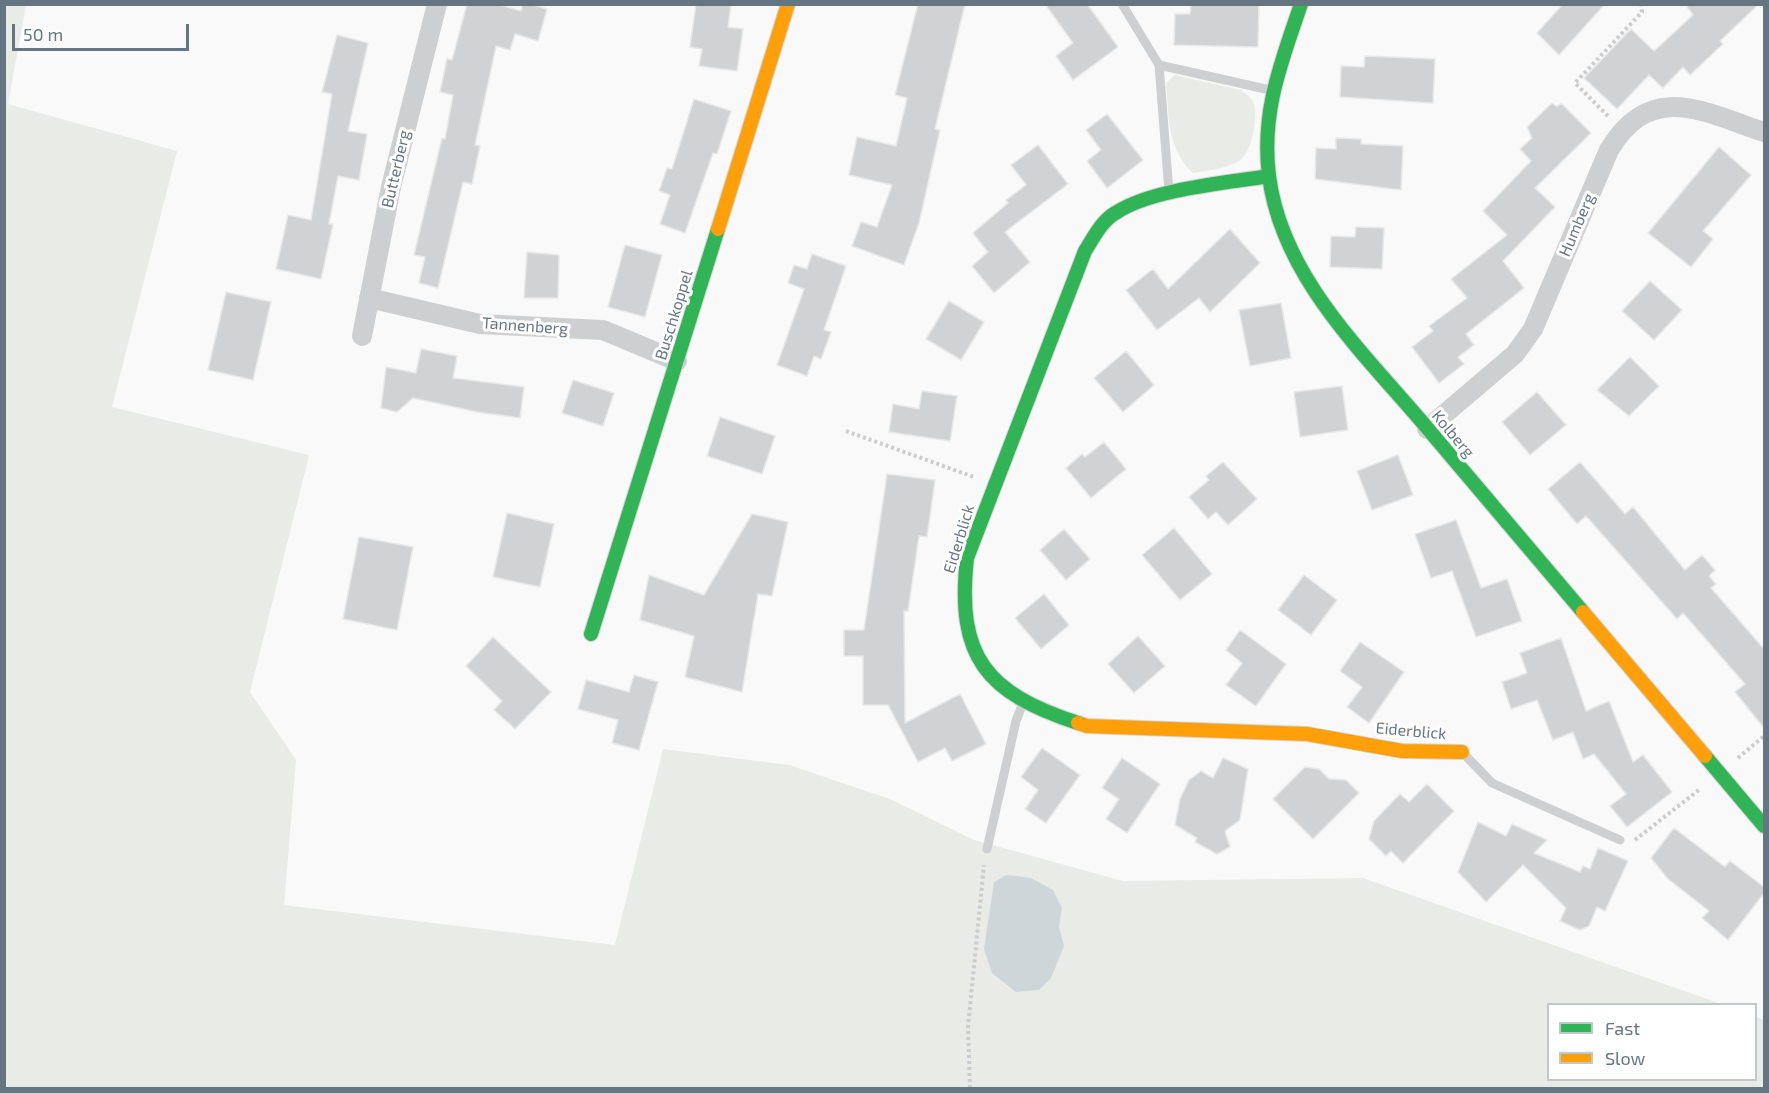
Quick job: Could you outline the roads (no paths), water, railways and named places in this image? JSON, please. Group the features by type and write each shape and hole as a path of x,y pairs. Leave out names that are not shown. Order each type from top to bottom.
{"street":[{"name":"Butterberg","path":"362,336 391,187 437,4"},
{"name":"Buschkoppel","path":"591,634 788,4"},
{"name":"Kolberg","path":"1301,4 1272,90 1268,131 1269,176 1281,228 1316,296 1764,826"},
{"name":"Humberg","path":"1427,429 1515,354 1533,329 1609,150 1621,129 1648,111 1671,106 1694,109 1764,132"},
{"name":"Eiderblick","path":"1269,176 1169,196 1118,211 1103,224 1085,251 967,558 961,587 963,620 973,652 992,679 1023,703 1053,716 1087,726 1307,734 1402,751 1462,752"},
{"name":"Tannenberg","path":"369,298 480,324 603,330 677,361"}],"lane":[{"path":"1122,4 1159,65 1169,196"},
{"path":"1159,65 1272,90"},
{"path":"987,849 1016,721 1023,703"},
{"path":"1462,752 1492,783 1620,840"}]}
